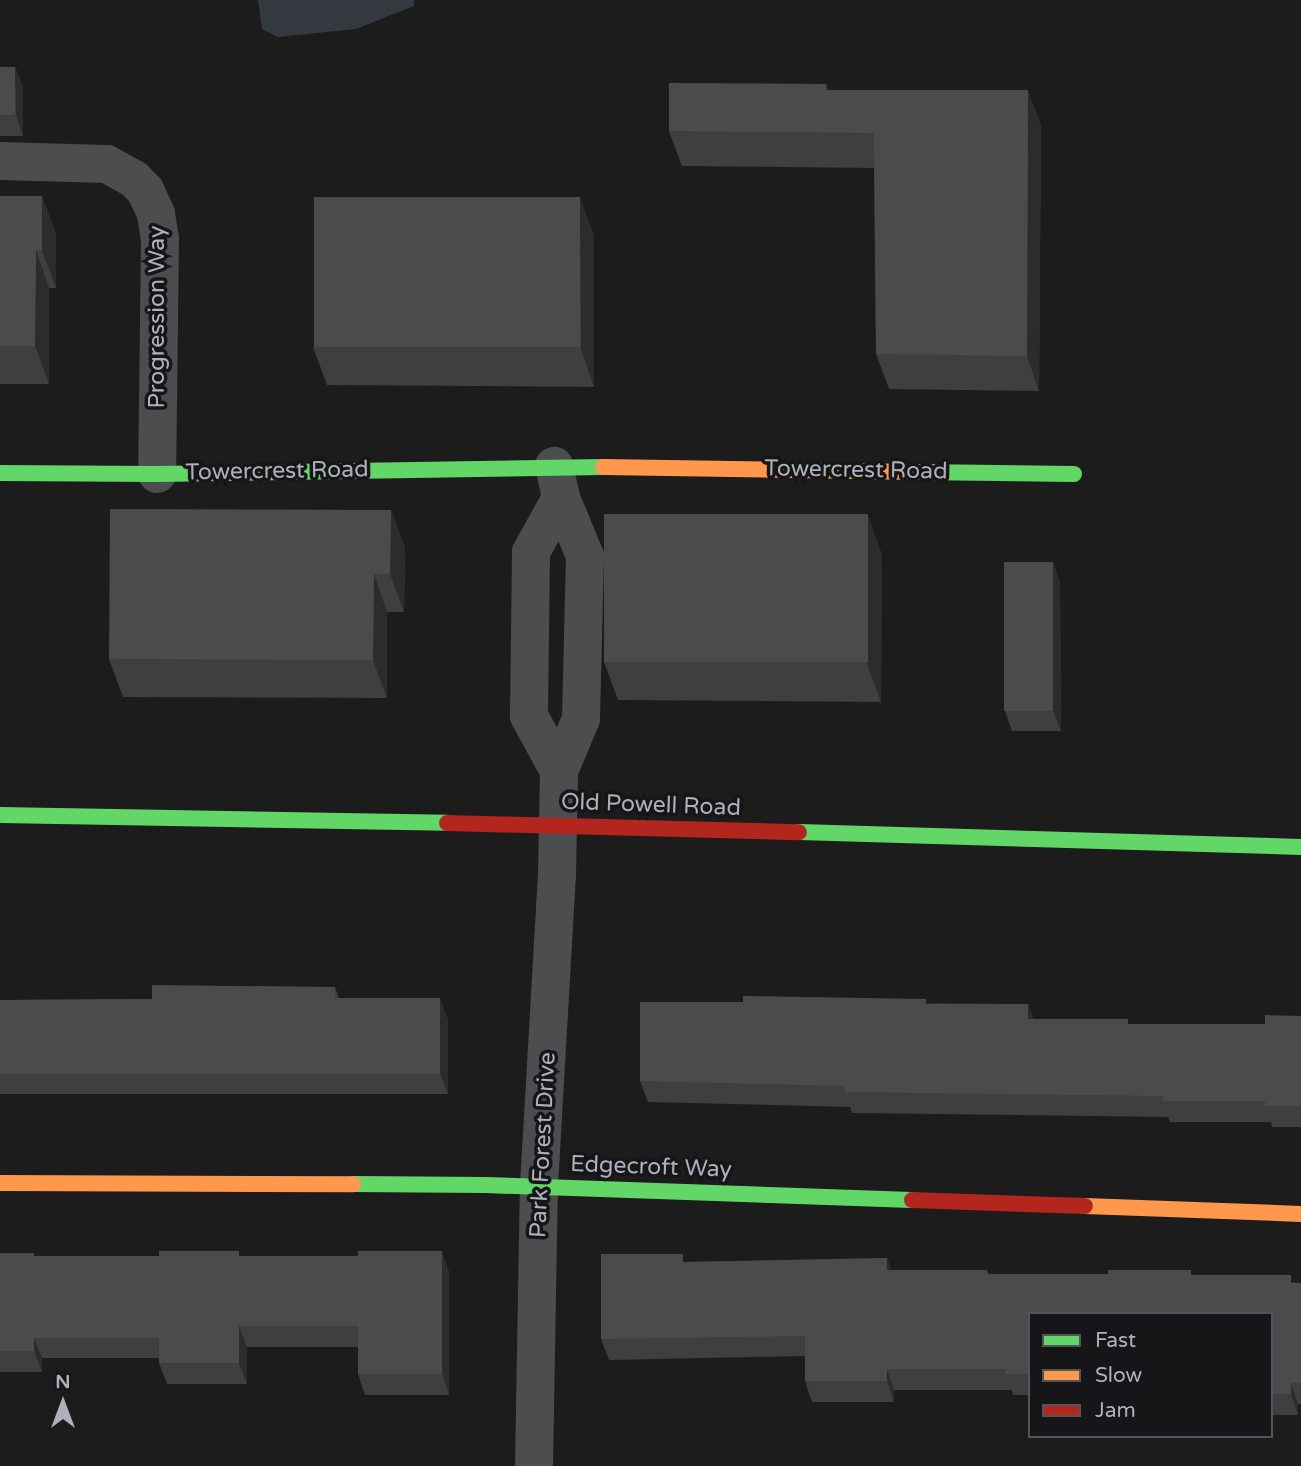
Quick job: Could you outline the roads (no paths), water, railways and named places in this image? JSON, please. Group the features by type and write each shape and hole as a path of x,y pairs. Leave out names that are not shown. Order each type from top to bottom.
{"street":[{"name":"Progression Way","path":"0,161 107,164 134,179 145,190 156,214 160,238 157,474"},
{"name":"Towercrest Road","path":"0,472 557,482 1074,474"},
{"path":"557,482 531,552 529,716 559,771"},
{"path":"557,482 585,556 580,719 559,771 557,825"},
{"name":"Old Powell Road","path":"0,816 557,825 1124,844 1301,846"},
{"name":"Park Forest Drive","path":"534,1466 540,1186 557,825"},
{"name":"Edgecroft Way","path":"0,1182 540,1186 1301,1214"}]}
